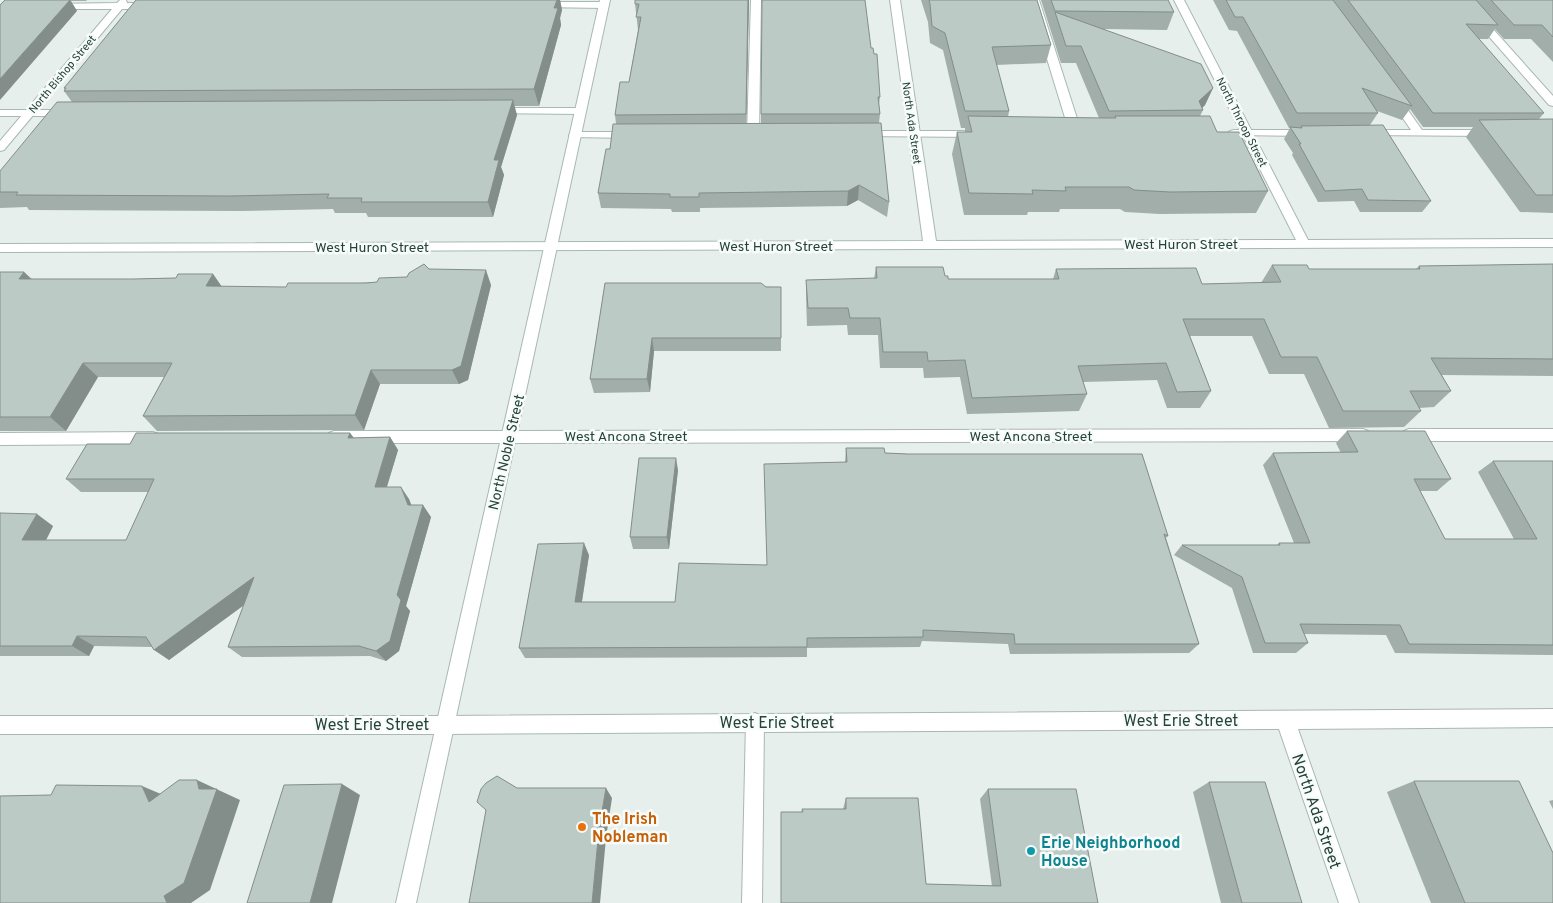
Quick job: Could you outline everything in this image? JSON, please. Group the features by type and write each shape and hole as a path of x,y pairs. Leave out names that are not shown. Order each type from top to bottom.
{"street":[{"path":"753,135 756,0"},
{"name":"North Ada Street","path":"895,0 930,245"},
{"path":"1034,0 1076,134"},
{"name":"North Throop Street","path":"1179,0 1304,244"},
{"path":"1462,0 1553,103"},
{"path":"528,5 604,2"},
{"name":"North Noble Street","path":"406,903 444,724 510,437 604,2"},
{"path":"48,6 121,3 159,6"},
{"name":"North Bishop Street","path":"0,148 121,3"},
{"path":"1385,86 1419,133"},
{"path":"482,111 581,111"},
{"path":"0,113 82,113"},
{"path":"1223,134 1313,133"},
{"path":"1362,133 1495,133"},
{"path":"851,134 989,134"},
{"path":"575,135 638,135"},
{"name":"West Huron Street","path":"0,248 1553,244"},
{"name":"West Ancona Street","path":"319,438 1373,435"},
{"path":"1393,435 1553,435"},
{"path":"0,439 170,438"},
{"name":"West Erie Street","path":"0,725 1553,718"},
{"name":"North Ada Street","path":"1285,720 1349,903"},
{"path":"752,903 755,722"}],"building":[{"path":"5,0 70,0 0,79 0,5"},
{"path":"136,0 557,0 554,8 558,8 534,89 64,91 66,88 64,88"},
{"path":"635,0 748,0 746,114 615,115 620,82 629,82 641,17 636,17 639,4 635,4"},
{"path":"762,0 865,0 871,48 873,48 874,54 877,54 880,114 761,114"},
{"path":"929,0 1037,0 1051,45 992,47 1009,111 965,111 945,33 932,26"},
{"path":"1051,0 1168,0 1174,12 1055,11"},
{"path":"1226,0 1333,0 1412,106 1362,88 1378,113 1297,113 1243,17 1235,17"},
{"path":"1348,0 1476,0 1498,25 1466,24 1544,113 1433,113"},
{"path":"1491,0 1553,0 1553,37 1542,25 1514,25"},
{"path":"1055,12 1201,64 1213,88 1199,101 1203,110 1109,111 1081,46 1066,46"},
{"path":"513,100 494,160 499,160 488,202 361,202 362,198 327,198 329,194 230,196 16,195 18,192 0,192 0,171 57,102"},
{"path":"968,116 1116,118 1115,116 1210,116 1217,132 1239,132 1268,191 1170,192 1134,190 1129,187 1065,187 1066,191 1032,190 1033,194 969,193 957,132 972,132"},
{"path":"1553,119 1553,195 1536,195 1479,120"},
{"path":"881,123 889,202 859,185 848,191 699,193 699,197 670,197 670,194 598,193 606,149 610,149 613,124"},
{"path":"1383,125 1431,201 1368,200 1362,189 1325,191 1290,127 1302,128 1301,126"},
{"path":"424,264 429,269 486,270 461,366 452,370 371,370 355,415 143,416 172,363 83,363 50,417 0,417 0,272 24,272 19,279 176,278 178,274 213,274 206,286 286,287 288,283 366,283 377,282 379,278 407,277 409,273"},
{"path":"1553,264 1553,359 1431,358 1451,391 1410,391 1421,411 1343,411 1317,357 1281,357 1264,319 1183,319 1211,391 1177,392 1166,363 1078,366 1087,394 972,398 965,360 928,361 927,352 883,352 880,318 850,318 848,308 808,308 806,280 877,278 876,267 943,267 945,276 948,276 948,279 1059,279 1056,269 1196,268 1202,284 1281,282 1272,265 1307,265 1309,269 1420,269 1419,266"},
{"path":"605,283 761,283 766,287 781,287 781,338 652,338 647,379 590,379"},
{"path":"1347,431 1425,431 1451,479 1414,479 1445,539 1537,539 1493,461 1553,461 1553,645 1409,644 1400,625 1300,624 1308,643 1265,643 1242,577 1182,545 1280,545 1279,543 1310,543 1273,453 1358,452"},
{"path":"136,433 350,433 348,438 390,437 375,487 401,487 408,505 423,505 397,595 401,600 390,641 376,651 359,646 228,647 254,577 154,650 146,637 77,636 72,646 0,646 0,513 37,514 22,540 126,540 154,479 66,479 87,444 130,444"},
{"path":"846,448 884,448 885,453 908,454 1142,454 1168,536 1164,534 1199,644 1015,644 1014,634 923,630 923,637 807,638 807,647 519,648 538,544 584,543 575,602 675,602 679,563 767,565 764,464 847,462"},
{"path":"639,458 676,458 667,537 630,537"},
{"path":"497,776 517,788 606,788 599,829 592,903 469,903 486,810 477,802 481,789 486,783"},
{"path":"179,780 197,780 199,789 217,789 184,883 164,896 167,903 0,903 0,796 51,795 56,785 142,786 149,802"},
{"path":"1414,781 1519,781 1553,853 1553,903 1465,903"},
{"path":"1209,782 1265,782 1302,903 1242,903"},
{"path":"342,784 310,903 247,903 284,785"},
{"path":"988,789 1076,789 1098,903 781,903 781,812 803,812 802,809 846,809 846,798 918,798 926,884 1001,886"}],"place":[{"name":"The Irish Nobleman","path":"582,827"},
{"name":"Erie Neighborhood House","path":"1031,851"}]}
